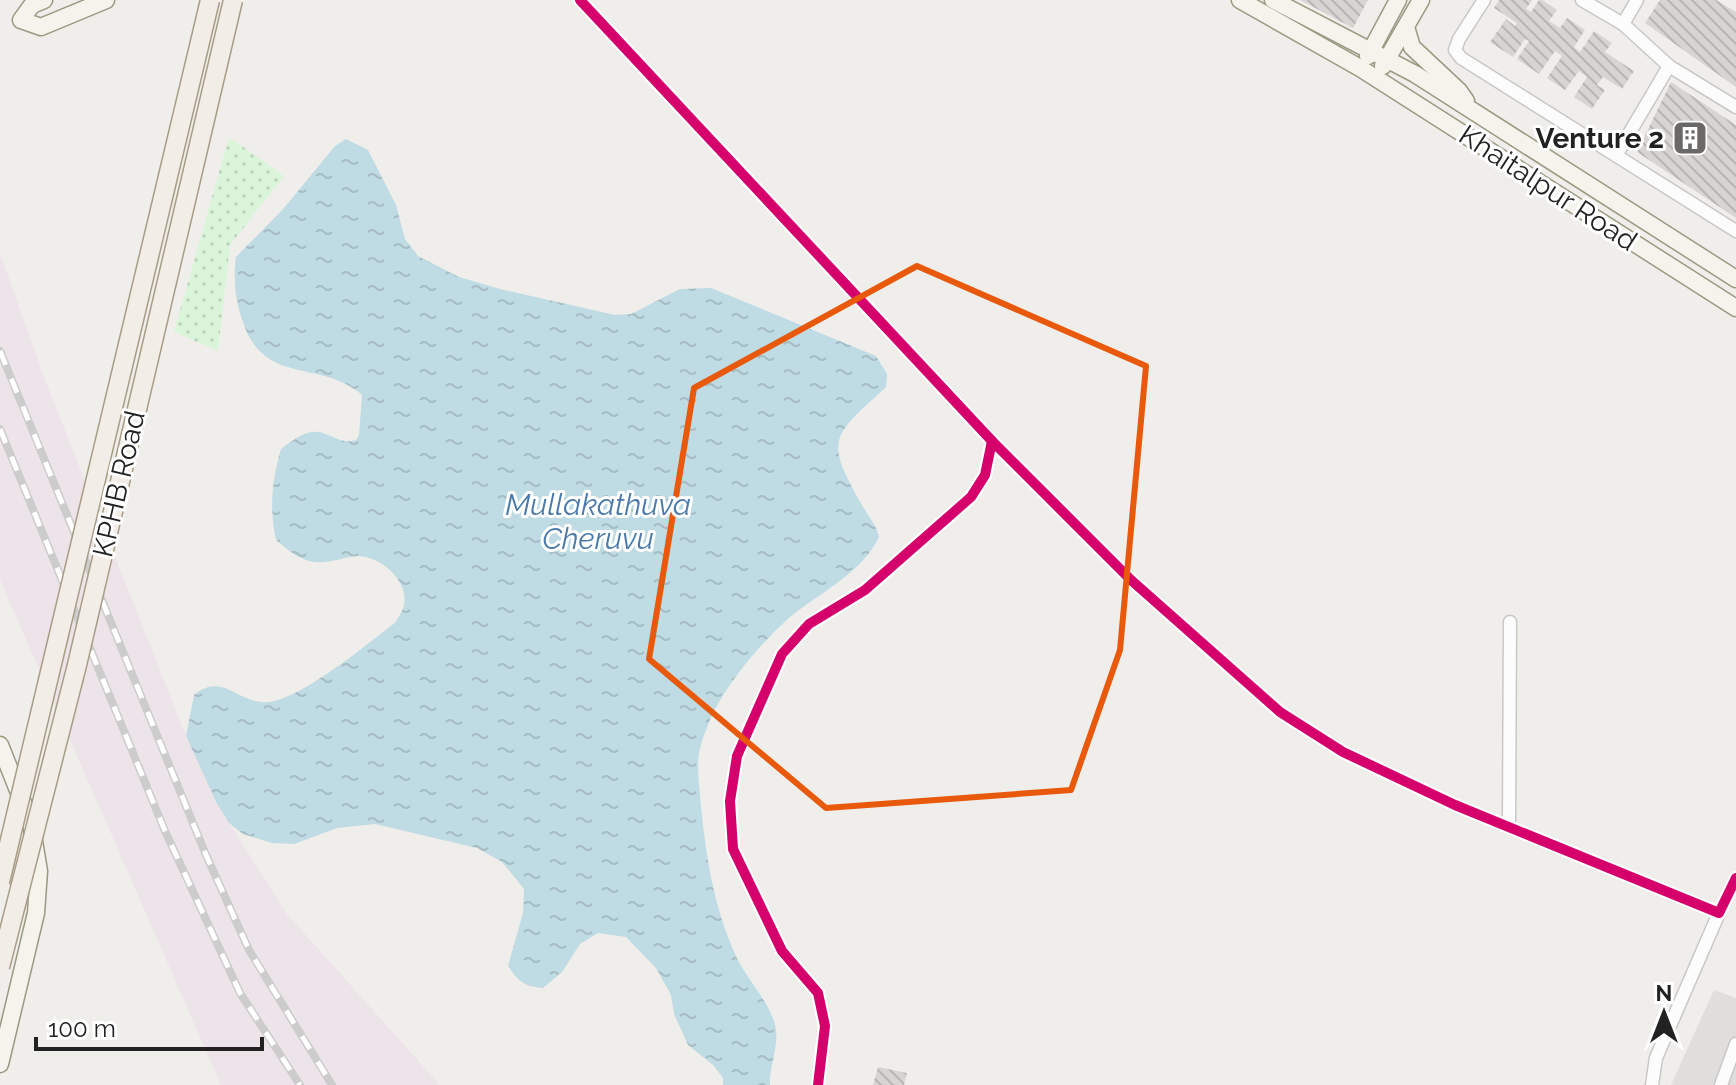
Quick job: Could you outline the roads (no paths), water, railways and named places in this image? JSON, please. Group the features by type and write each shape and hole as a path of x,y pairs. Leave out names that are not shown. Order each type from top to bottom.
{"main road":[{"name":"KPHB Road","path":"0,882 210,0"},
{"name":"KPHB Road","path":"0,967 77,665 233,0"}],"street":[{"path":"44,0 32,5 21,20 41,27 106,0"},
{"path":"580,0 992,441 1131,580 1280,712 1343,752 1455,805 1719,913"},
{"name":"Khaitalpur Road","path":"1240,0 1360,68 1736,308"},
{"name":"Khaitalpur Road","path":"1273,0 1387,59 1736,279"},
{"path":"1360,68 1398,0"},
{"path":"1376,78 1421,0"},
{"path":"1484,0 1459,39 1455,50 1461,58 1736,231"},
{"path":"1582,0 1623,24 1669,66 1736,107"},
{"path":"1623,24 1637,0"},
{"path":"1406,27 1412,47 1459,91 1473,112"},
{"path":"1617,154 1669,66"},
{"path":"818,1085 825,1026 818,993 782,951 733,849 730,801 737,756 782,654 809,624 865,590 971,497 985,475 992,441"},
{"path":"1509,827 1510,622"},
{"path":"0,745 31,823 39,871 36,913 0,1064"},
{"path":"0,864 36,913"},
{"path":"1652,1085 1656,1058 1736,878"},
{"path":"0,934 23,966"},
{"path":"1721,1085 1736,1044"}],"water":[{"name":"Mullakathuva Cheruvu","path":"346,139 368,150 396,205 405,239 418,256 459,277 615,315 631,314 680,289 711,288 876,356 887,374 886,387 845,428 838,451 850,483 879,537 851,572 789,618 751,657 719,702 699,753 702,817 716,898 736,956 775,1025 770,1085 723,1085 723,1078 713,1065 688,1045 674,1014 671,995 656,968 626,937 598,933 580,944 562,972 543,988 519,979 508,966 523,913 524,889 502,862 477,848 375,824 337,828 294,844 272,843 243,834 230,824 217,804 186,736 194,695 214,686 258,702 283,698 316,681 352,656 396,622 403,607 404,596 398,579 375,560 357,556 325,562 309,561 298,557 276,540 272,494 281,449 298,437 313,432 346,441 356,440 362,395 346,384 278,364 264,355 251,341 235,288 236,257 284,208 335,146"}],"railway":[{"path":"0,351 206,855 249,950 332,1085"},
{"path":"0,429 165,831 240,993 300,1085"}],"place":[{"name":"Venture 2","path":"1690,138"}]}
